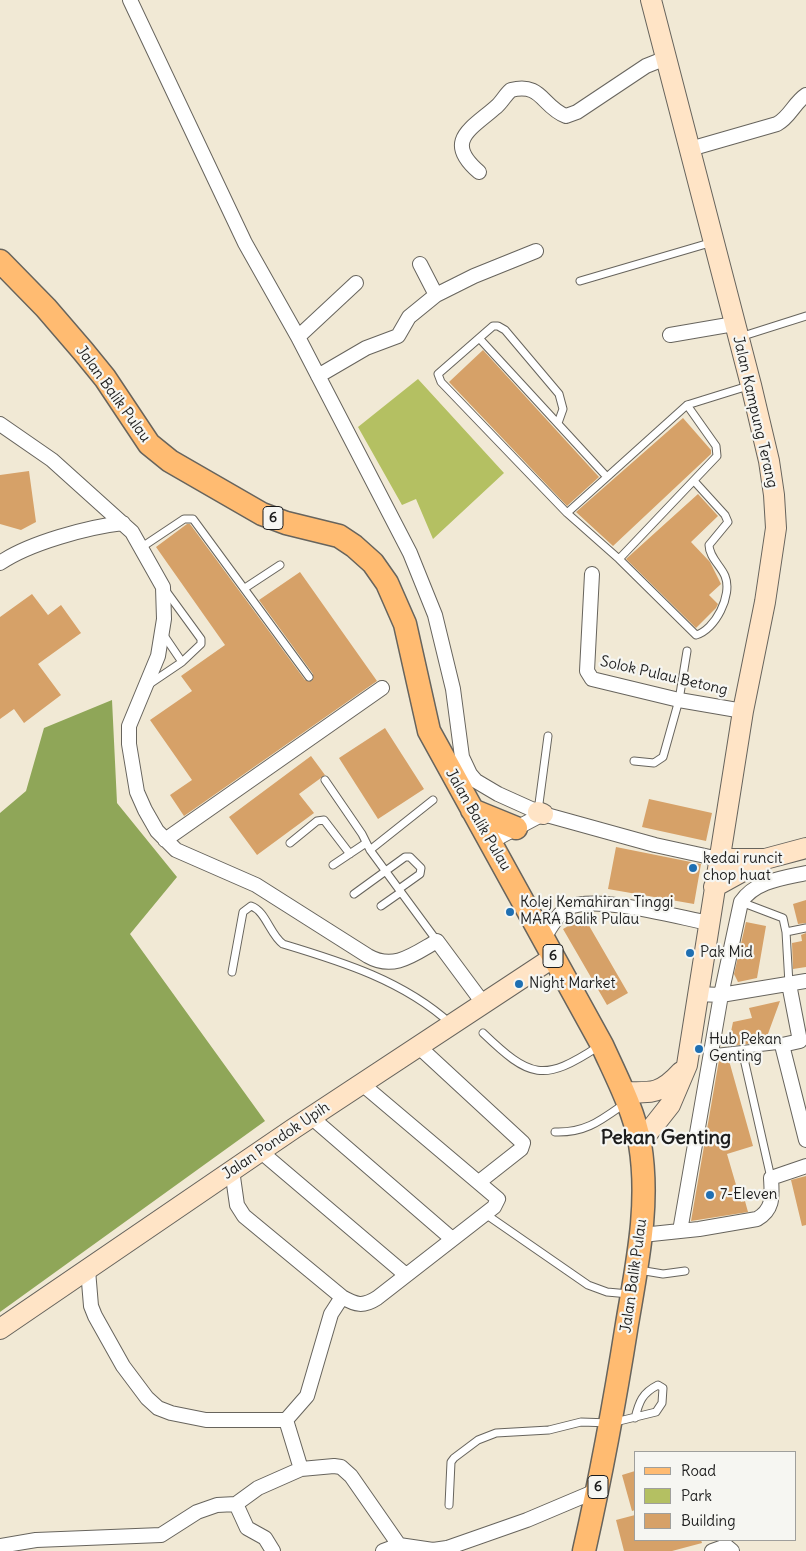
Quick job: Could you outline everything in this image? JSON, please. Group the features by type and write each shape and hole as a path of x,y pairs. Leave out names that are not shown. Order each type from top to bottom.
{"main road":[{"name":"Jalan Kampung Terang","path":"640,1143 676,1095 687,1065 743,710 765,602 776,528 770,470 751,385 651,0"},
{"name":"Jalan Balik Pulau","path":"0,261 46,308 77,344 105,378 150,444 170,461 262,514 286,523 339,536 373,563 387,583 406,624 429,731 602,1045 625,1098 640,1143 644,1202 642,1235 611,1423 584,1551"},
{"path":"472,810 530,819 514,840 505,867"},
{"path":"714,887 765,859 806,848"},
{"path":"719,859 765,859"},
{"name":"Jalan Pondok Upih","path":"0,1329 260,1151 483,1003 549,947"},
{"path":"625,1098 663,1090 687,1065"}],"street":[{"path":"130,0 245,243 298,337 410,553 435,615 452,688 462,757 476,781 511,800 530,819 719,859"},
{"path":"478,172 465,158 462,150 465,133 497,107 511,90 527,87 535,91 559,113 566,116 577,112 646,66 666,58"},
{"path":"690,149 777,124 788,117 797,103 806,95"},
{"path":"318,376 366,348 398,336 409,318 436,295 474,276 536,251"},
{"path":"420,264 436,295"},
{"path":"298,337 356,283"},
{"path":"670,335 736,331"},
{"path":"0,424 52,460 123,523 142,547 163,587 163,634 158,656 129,726 132,766 137,792 144,810 165,840 186,855 256,885 368,956 384,964 397,962 437,941 483,1003"},
{"path":"0,563 11,556 76,533 98,526 123,523"},
{"name":"Solok Pulau Betong","path":"592,574 587,671 592,679 679,700 743,710"},
{"path":"165,840 382,688"},
{"path":"490,842 530,819"},
{"path":"680,1231 721,995 741,902 751,891 764,883 806,873"},
{"path":"549,947 566,910 585,904 607,904 709,923"},
{"path":"697,994 721,995 806,981"},
{"path":"789,984 803,1041 782,1045 806,1140"},
{"path":"418,1046 522,1143 521,1149 479,1182"},
{"path":"232,1170 238,1205 244,1216 342,1297 358,1306 368,1304 494,1207 498,1199 362,1084"},
{"path":"311,1118 452,1238"},
{"path":"260,1151 406,1276"},
{"path":"642,1235 757,1219 764,1214 772,1203 771,1178 806,1166"},
{"path":"88,1270 91,1306 95,1316 124,1366 147,1398 158,1408 171,1413 206,1420 286,1420 307,1396 331,1314 342,1297"},
{"path":"286,1420 301,1469"},
{"path":"0,1546 52,1539 161,1535 206,1508 236,1504 258,1488 301,1469 334,1466 347,1471 399,1545"},
{"path":"384,1551 399,1545 433,1550 448,1548 527,1520 598,1490"},
{"path":"236,1504 247,1528 265,1538 273,1551"}],"lane":[{"path":"580,281 713,242"},
{"path":"736,331 806,316"},
{"path":"558,423 563,409 559,394 506,330 498,326 493,326 438,374 439,379 567,514 619,559 693,634 698,635 720,616 726,580 710,551 709,545 728,522 725,515 695,482"},
{"path":"479,338 607,477"},
{"path":"567,514 687,405 751,385"},
{"path":"619,559 695,482 715,459 718,450 687,405"},
{"path":"142,547 184,518 193,519 309,677"},
{"path":"245,588 280,565"},
{"path":"143,689 200,647 201,639 163,587"},
{"path":"163,634 182,662"},
{"path":"634,761 654,763 663,757 679,700 686,651"},
{"path":"530,819 548,736"},
{"path":"325,780 368,846 437,941"},
{"path":"333,865 350,854 368,846 433,800"},
{"path":"290,844 317,821 324,820 350,854"},
{"path":"354,894 408,856 413,858 421,868 420,874 381,906"},
{"path":"741,902 780,916 785,923 789,984"},
{"path":"232,972 243,912 251,906 258,910 276,938 283,944 347,964 386,981 425,1003 451,1024"},
{"path":"786,932 806,928"},
{"path":"483,1033 518,1064 532,1071 549,1071 567,1066 602,1045"},
{"path":"711,1053 782,1045"},
{"path":"742,1050 771,1178"},
{"path":"555,1132 573,1132 584,1129 625,1098"},
{"path":"484,1213 588,1285 607,1292 632,1294"},
{"path":"636,1269 663,1274 684,1271"},
{"path":"449,1505 452,1462 454,1458 484,1437 496,1433 548,1430 582,1422 611,1423 635,1418 656,1412 660,1408 663,1388 658,1386 644,1394 638,1404 635,1418"}],"green space":[{"path":"418,379 504,473 433,539 416,499 402,505 358,427"},
{"path":"112,700 117,803 177,877 130,934 265,1121 0,1312 0,813 26,791 44,728"}],"building":[{"path":"483,350 599,477 567,506 449,382"},
{"path":"683,418 711,450 711,454 613,546 576,512"},
{"path":"29,471 36,522 21,530 0,524 0,475"},
{"path":"698,494 718,516 691,542 710,562 721,584 709,595 718,604 716,608 696,628 626,559"},
{"path":"187,524 190,524 305,680 312,681 313,674 259,600 300,572 377,681 184,816 170,795 192,780 150,720 192,691 181,676 225,645 156,547"},
{"path":"32,594 48,615 61,605 81,633 38,664 61,695 24,723 14,709 0,719 0,617"},
{"path":"385,728 424,789 378,819 339,758"},
{"path":"311,756 325,775 299,794 314,813 257,855 229,817"},
{"path":"649,799 712,813 706,841 642,827"},
{"path":"616,847 701,864 694,904 608,889"},
{"path":"806,900 806,923 798,924 793,904"},
{"path":"584,917 628,993 607,1005 563,929"},
{"path":"746,922 766,926 757,978 738,982 734,974"},
{"path":"806,933 806,967 793,969 792,943 802,941 801,935"},
{"path":"780,1001 765,1042 728,1046 733,1022 752,1018 749,1008"},
{"path":"728,1057 753,1146 727,1154 741,1202 745,1201 748,1212 691,1221 719,1060"},
{"path":"806,1176 806,1225 802,1226 791,1180"},
{"path":"634,1471 634,1510 632,1511 622,1475"},
{"path":"634,1515 634,1541 701,1541 702,1543 672,1551 624,1551 616,1520"}],"place":[{"name":"kedai runcit chop huat","path":"693,868"},
{"name":"Kolej Kemahiran Tinggi MARA Balik Pulau","path":"510,912"},
{"name":"Pak Mid","path":"690,953"},
{"name":"Night Market","path":"519,984"},
{"name":"Hub Pekan Genting","path":"699,1049"},
{"name":"7-Eleven","path":"710,1195"}],"district":[{"name":"Pekan Genting","path":"666,1138"}]}
